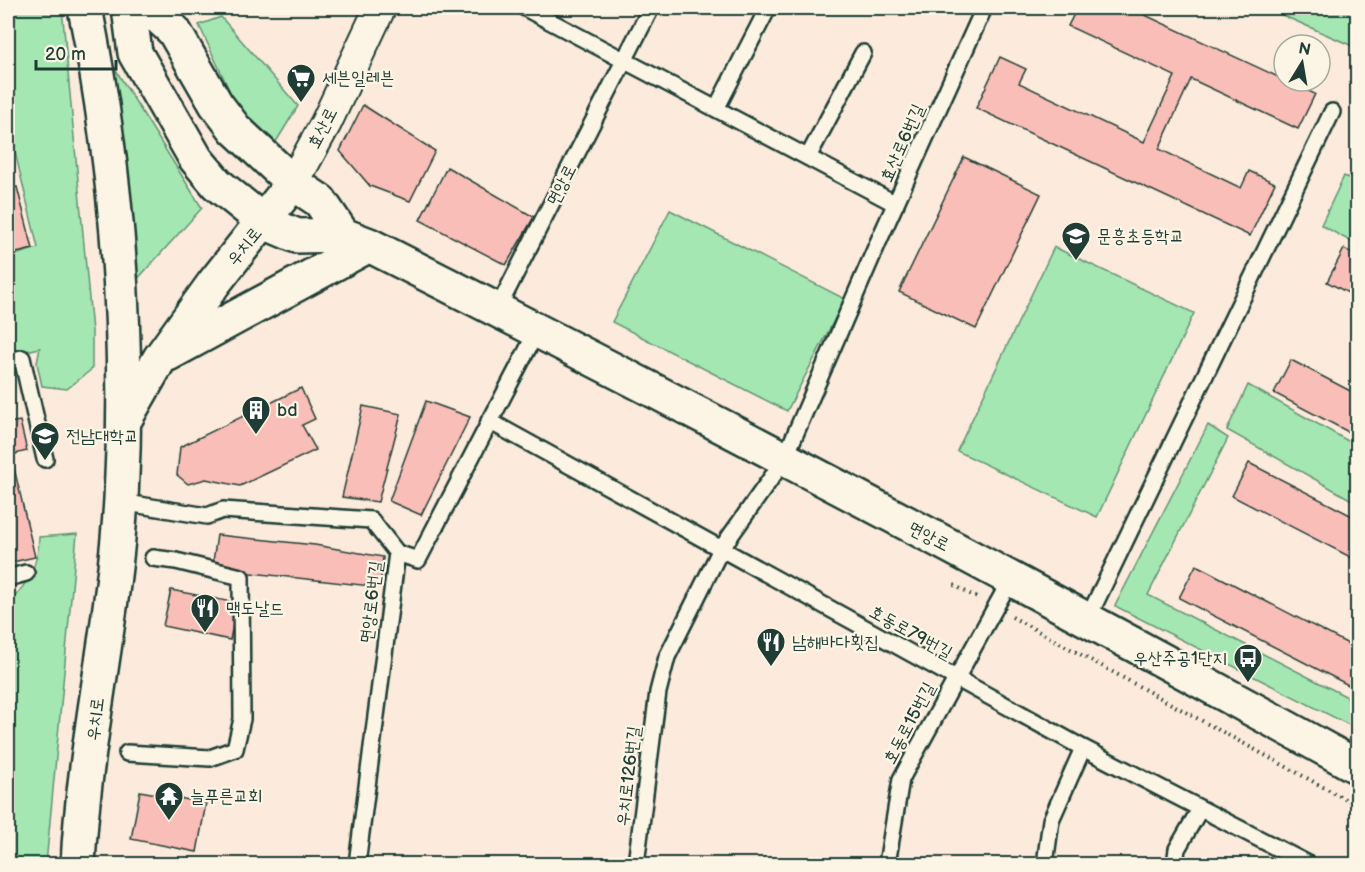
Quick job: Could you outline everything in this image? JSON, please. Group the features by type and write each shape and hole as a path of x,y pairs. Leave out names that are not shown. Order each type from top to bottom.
{"main road":[{"path":"86,8 100,92 123,294 123,422"},
{"name":"우치로","path":"78,864 121,502 123,422 160,358 214,283 264,222 217,184 196,159 135,53 129,8"},
{"path":"149,8 174,31 216,104 235,129 293,183 264,222"},
{"name":"면앙로","path":"293,183 320,201 356,240 538,329 1088,618 1358,766"},
{"name":"면앙로","path":"264,222 297,236 356,240"},
{"path":"160,358 356,240"}],"street":[{"name":"효산로","path":"293,183 326,123 380,8"}],"lane":[{"name":"효산로6번길","path":"525,8 896,204 984,8"},
{"path":"625,61 651,8"},
{"path":"716,109 768,8"},
{"path":"808,157 862,53"},
{"name":"면앙로","path":"497,310 625,61"},
{"path":"1088,618 1332,112"},
{"path":"721,549 784,460 896,204"},
{"name":"면앙로6번길","path":"357,864 397,553 418,560 538,329"},
{"path":"8,361 22,358 45,459"},
{"name":"호동로79번길","path":"489,421 1083,748 1308,864"},
{"path":"121,502 207,516 222,510 371,520 397,553"},
{"name":"우치로126번길","path":"636,864 658,692 667,657 721,549"},
{"path":"127,753 210,758 235,749 242,719 241,577 176,561 153,558"},
{"path":"8,578 26,573"},
{"name":"호동로15번길","path":"887,864 901,779 954,678 1011,579"},
{"path":"1045,864 1051,820 1083,748"},
{"path":"1175,864 1177,849 1200,809"}],"green space":[{"path":"62,8 92,331 92,369 67,389 42,386 37,363 40,348 8,355 8,257 38,248 8,123 8,9"},
{"path":"77,8 202,208 123,295"},
{"path":"1285,8 1357,8 1357,48 1332,37 1332,33 1323,33 1282,15"},
{"path":"221,17 298,106 271,150 244,122 199,25"},
{"path":"1344,176 1357,182 1357,245 1321,225"},
{"path":"670,210 845,299 787,411 612,322"},
{"path":"1054,247 1194,313 1097,517 957,451"},
{"path":"1248,385 1357,446 1357,503 1227,430"},
{"path":"1208,425 1228,438 1148,595 1357,702 1357,729 1115,606"},
{"path":"77,534 46,864 8,864 8,603 31,573 37,556 39,537"}],"building":[{"path":"1077,8 1130,8 1272,74 1272,93 1315,94 1298,129 1191,79 1159,149 1241,188 1249,171 1275,183 1250,236 976,108 1000,57 1026,69 1019,83 1144,142 1175,76 1068,26"},
{"path":"363,105 435,151 410,201 370,186 340,151"},
{"path":"964,157 1041,194 976,329 899,292"},
{"path":"447,167 534,217 506,265 420,220"},
{"path":"17,187 33,249 8,255 8,189"},
{"path":"1344,249 1358,256 1358,298 1327,282"},
{"path":"1291,360 1358,395 1358,437 1274,393"},
{"name":"bd","path":"301,388 315,419 302,425 316,450 240,486 206,479 188,484 177,475 180,447"},
{"path":"426,401 470,417 421,515 389,501"},
{"path":"363,406 401,414 378,502 342,497"},
{"path":"20,421 27,451 11,455 35,557 8,563 8,423"},
{"path":"1249,463 1358,519 1358,561 1232,496"},
{"path":"217,535 315,545 383,557 380,587 242,572 213,562"},
{"path":"1196,565 1358,649 1358,690 1179,598"},
{"path":"171,590 237,603 230,640 163,626"},
{"name":"늘푸른교회","path":"140,791 206,803 197,852 131,839"}],"place":[{"name":"세븐일레븐","path":"301,104"},
{"name":"문흥초등학교","path":"1076,262"},
{"name":"bd","path":"256,436"},
{"name":"전남대학교","path":"45,462"},
{"name":"맥도날드","path":"205,634"},
{"name":"남해바다횟집","path":"771,668"},
{"name":"우산주공1단지","path":"1248,684"},
{"name":"늘푸른교회","path":"169,822"}]}
